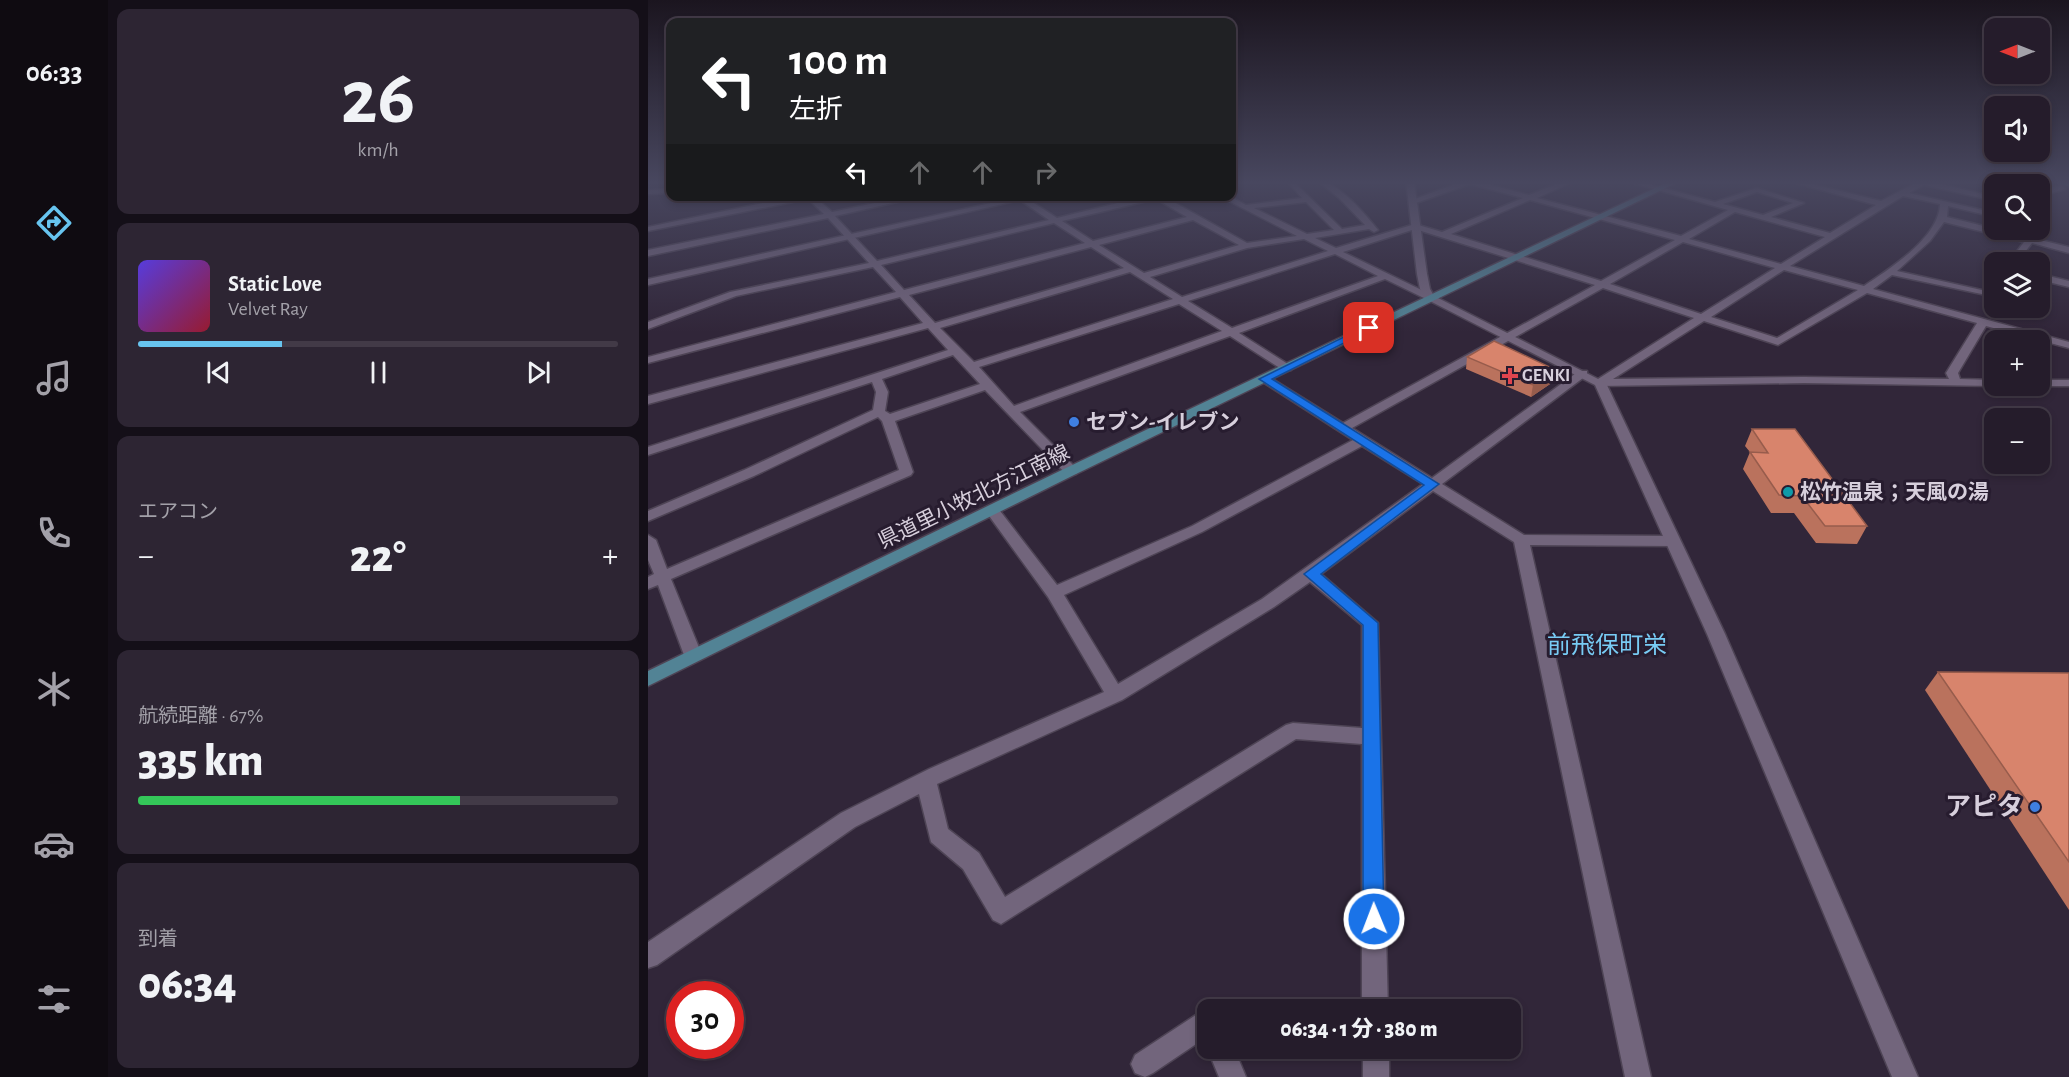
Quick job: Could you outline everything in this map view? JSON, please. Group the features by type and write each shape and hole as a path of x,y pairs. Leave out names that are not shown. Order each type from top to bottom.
{"main road":[{"name":"県道里小牧北方江南線","path":"648,679 1071,471 1571,231"}],"street":[{"path":"648,253 755,231"},
{"path":"844,231 955,351 972,366 987,385 1071,471"},
{"path":"648,282 879,231"},
{"path":"648,326 733,294 1013,231"},
{"path":"1073,231 1287,368"},
{"path":"648,360 1139,231"},
{"path":"1220,231 1246,246"},
{"path":"1292,231 1511,337 1600,383 1792,380 1984,383"},
{"path":"1142,276 1246,246 1338,231"},
{"path":"1376,231 1382,235"},
{"path":"972,366 1396,231"},
{"path":"1416,231 1425,289 1431,298"},
{"path":"1434,231 1778,342 1889,272 1910,256 1932,231"},
{"path":"1444,234 1450,231"},
{"path":"1656,231 2069,345"},
{"path":"1343,428 1511,337 1696,231"},
{"path":"1815,231 1832,236"},
{"path":"1600,383 1839,231"},
{"path":"1991,231 2069,250"},
{"path":"2021,252 2030,241"},
{"path":"648,400 932,326 1131,269"},
{"path":"1889,272 1984,293"},
{"path":"1012,411 1386,276"},
{"path":"2050,279 2069,284"},
{"path":"1956,382 1952,373 1983,322"},
{"path":"648,451 955,351"},
{"path":"648,956 848,820 926,780 1115,695 1268,603 1311,574 1583,373"},
{"path":"655,580 906,471 884,416 882,392 875,377"},
{"path":"1265,379 1521,540 1672,541"},
{"path":"1600,383 1716,634 1905,1077"},
{"path":"2050,383 2069,383"},
{"path":"648,516 884,416 987,385"},
{"path":"1054,593 1197,529 1363,440"},
{"path":"993,510 1054,593 1115,695"},
{"path":"648,540 655,580 693,655"},
{"path":"1521,540 1638,1077"},
{"path":"1311,574 1370,623 1375,999"},
{"path":"926,780 939,835 971,861 1000,912 1293,731 1371,737"},
{"path":"1144,1064 1197,1028"},
{"path":"1225,1059 1233,1077"},
{"path":"1376,1059 1376,1077"}],"building":[{"path":"1494,341 1556,370 1533,385 1467,357"},
{"path":"1752,429 1795,429 1867,526 1825,526 1802,496 1779,495 1750,452 1768,453"},
{"name":"アピタ","path":"1938,672 2069,673 2069,862"}],"place":[{"name":"GENKI","path":"1510,376"},
{"name":"セブン-イレブン","path":"1074,422"},
{"name":"松竹温泉；天風の湯","path":"1788,492"},
{"name":"アピタ","path":"2035,807"}],"district":[{"name":"前飛保町栄","path":"1607,646"}],"route":[{"path":"1369,328 1265,379 1433,484 1311,574 1370,623 1374,919"}]}
